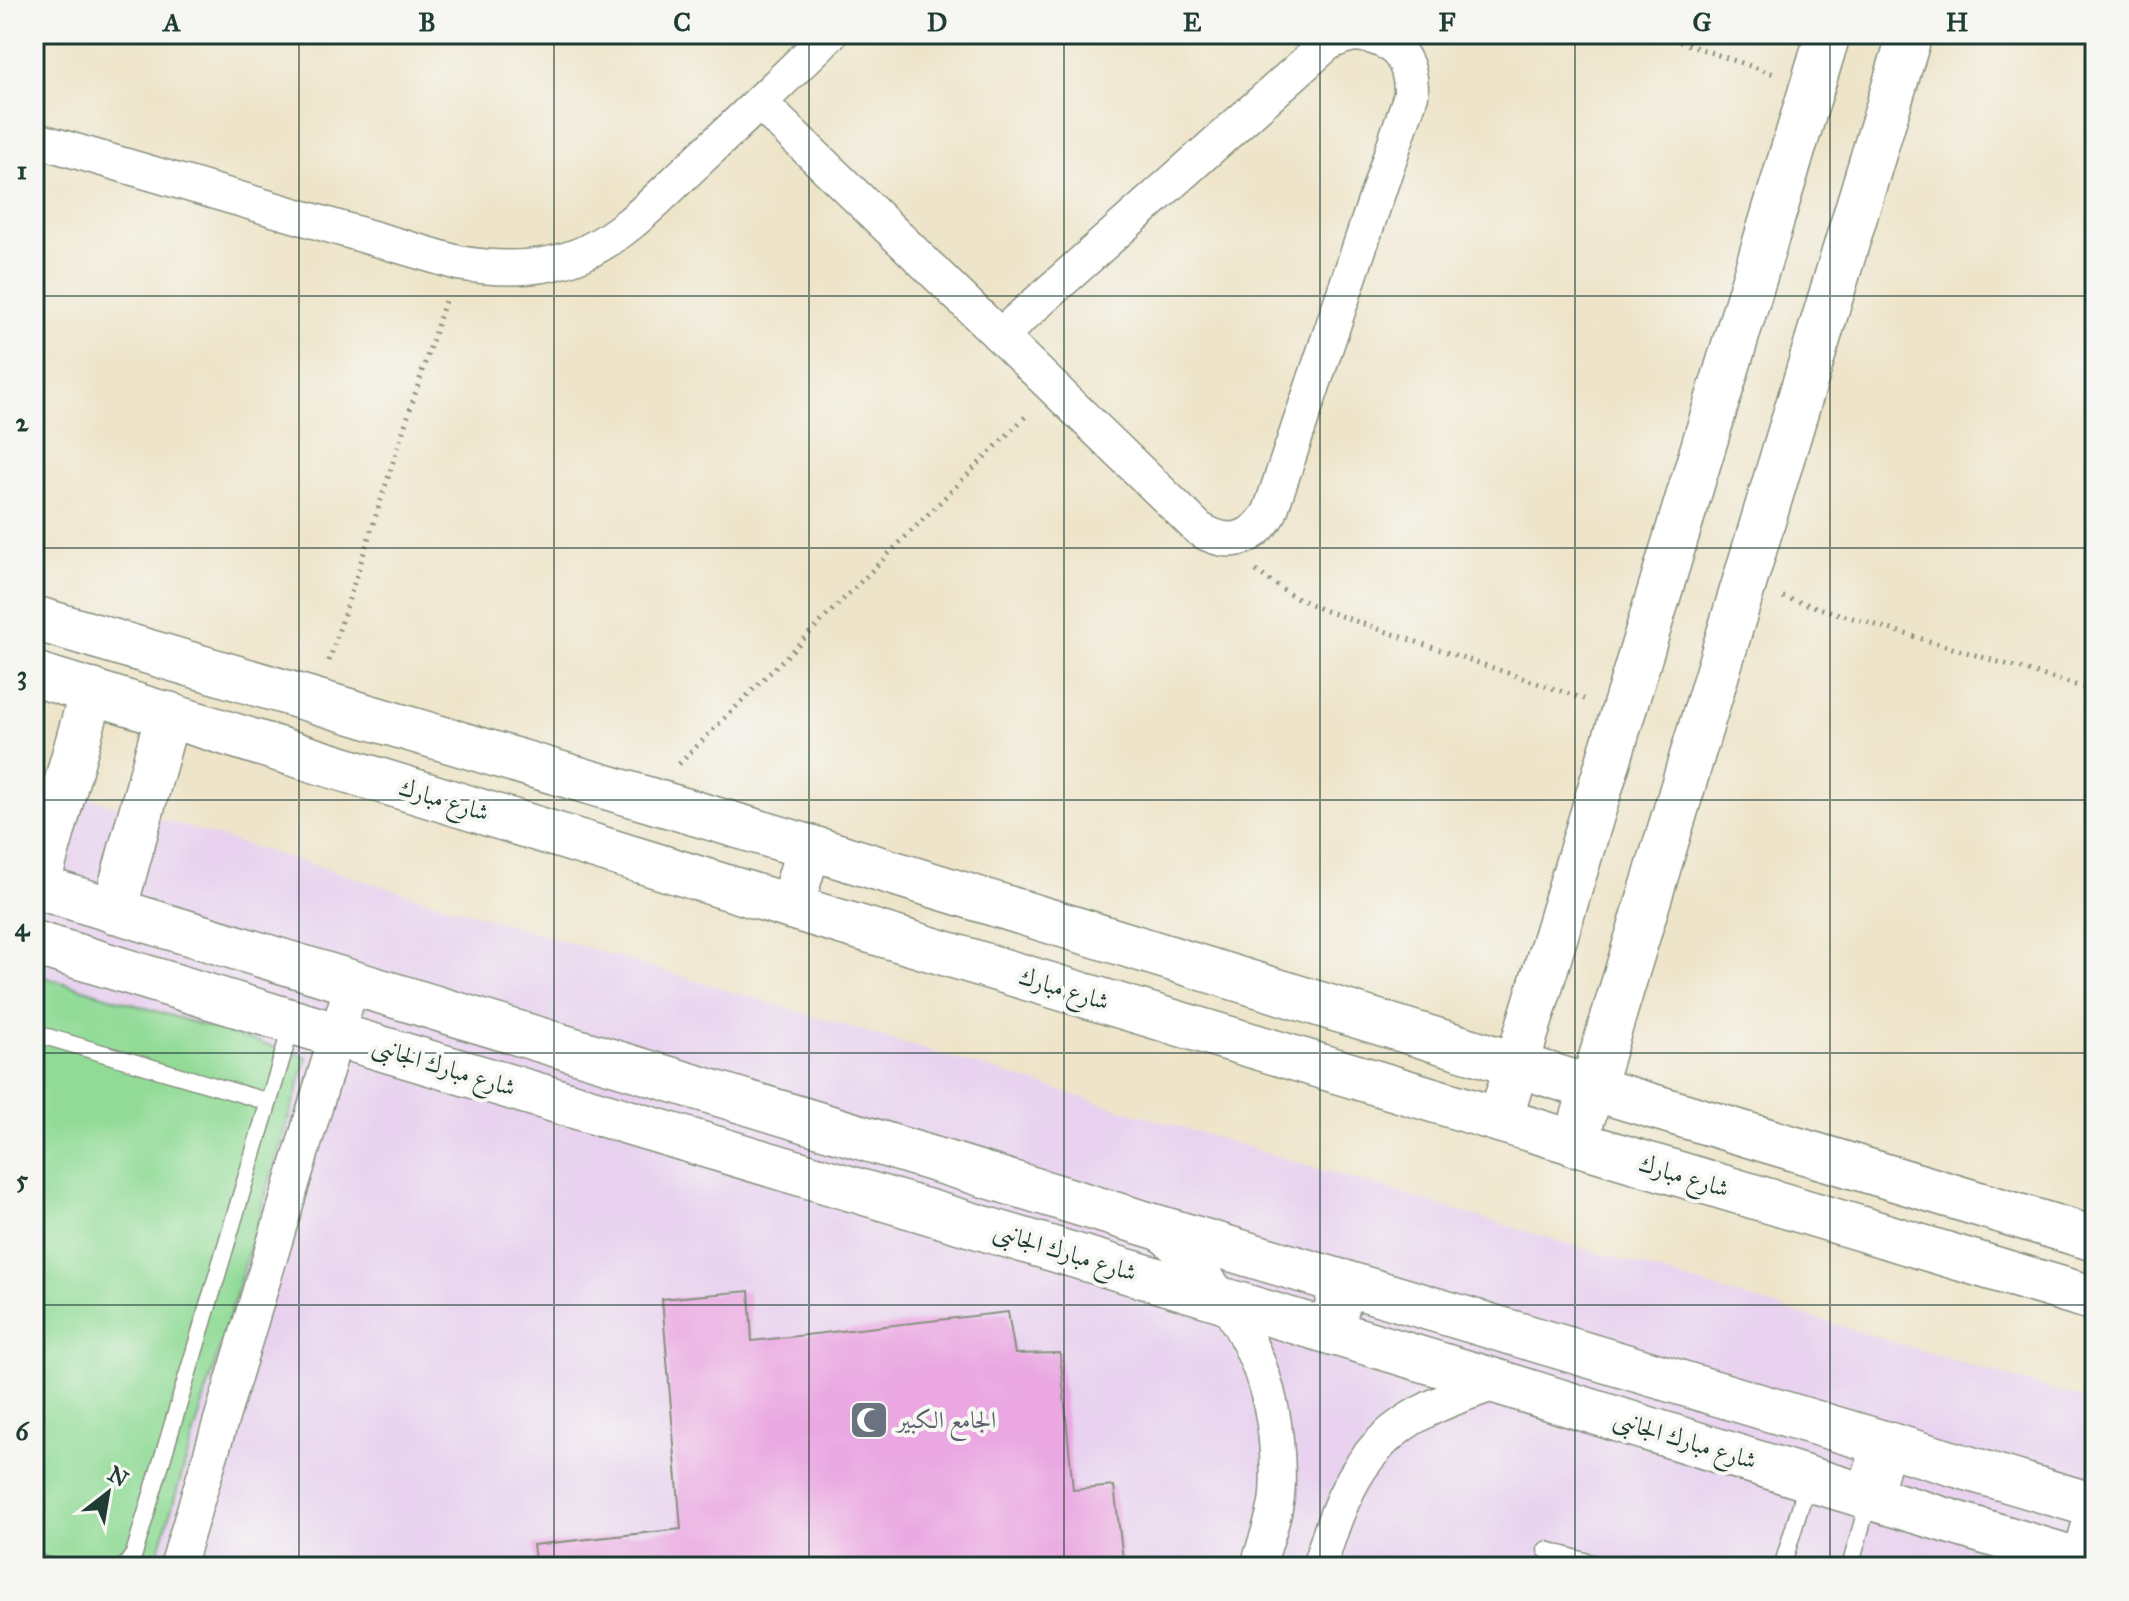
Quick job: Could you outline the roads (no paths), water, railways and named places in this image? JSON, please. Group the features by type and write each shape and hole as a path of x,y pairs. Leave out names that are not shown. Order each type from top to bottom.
{"main road":[{"path":"1500,1120 1828,34"},
{"path":"1575,1144 1910,34"},
{"path":"34,618 809,847 2095,1239"},
{"name":"شارع مبارك","path":"34,674 791,907 2095,1299"},
{"path":"92,691 35,887 1150,1225 2095,1506"},
{"path":"114,911 168,714"},
{"path":"791,907 809,847"},
{"name":"شارع مبارك الجانبى","path":"34,943 1498,1382 1869,1497 2089,1554"},
{"path":"1331,1332 1343,1282"},
{"path":"1869,1497 1884,1443"}],"street":[{"path":"34,139 458,263 508,269 533,267 559,262 594,247 626,227 830,34"},
{"path":"760,103 1054,389 1199,529 1210,536 1237,540 1263,525 1270,512 1411,95 1411,79 1397,51 1385,41 1356,34 1328,43 1000,336"},
{"path":"177,1567 352,984"},
{"path":"1150,1225 1195,1264 1226,1300 1260,1366 1276,1435 1278,1472 1276,1507 1258,1567"},
{"path":"1319,1567 1347,1488 1378,1446 1419,1413 1498,1382"}],"lane":[{"path":"125,1567 134,1554 293,1022"},
{"path":"34,1033 269,1102"},
{"path":"1782,1567 1809,1479"},
{"path":"1850,1567 1869,1497"},
{"path":"1546,1550 1605,1567"},
{"path":"34,1562 52,1567"}],"place":[{"name":"الجامع الكبير","path":"869,1420"}]}
